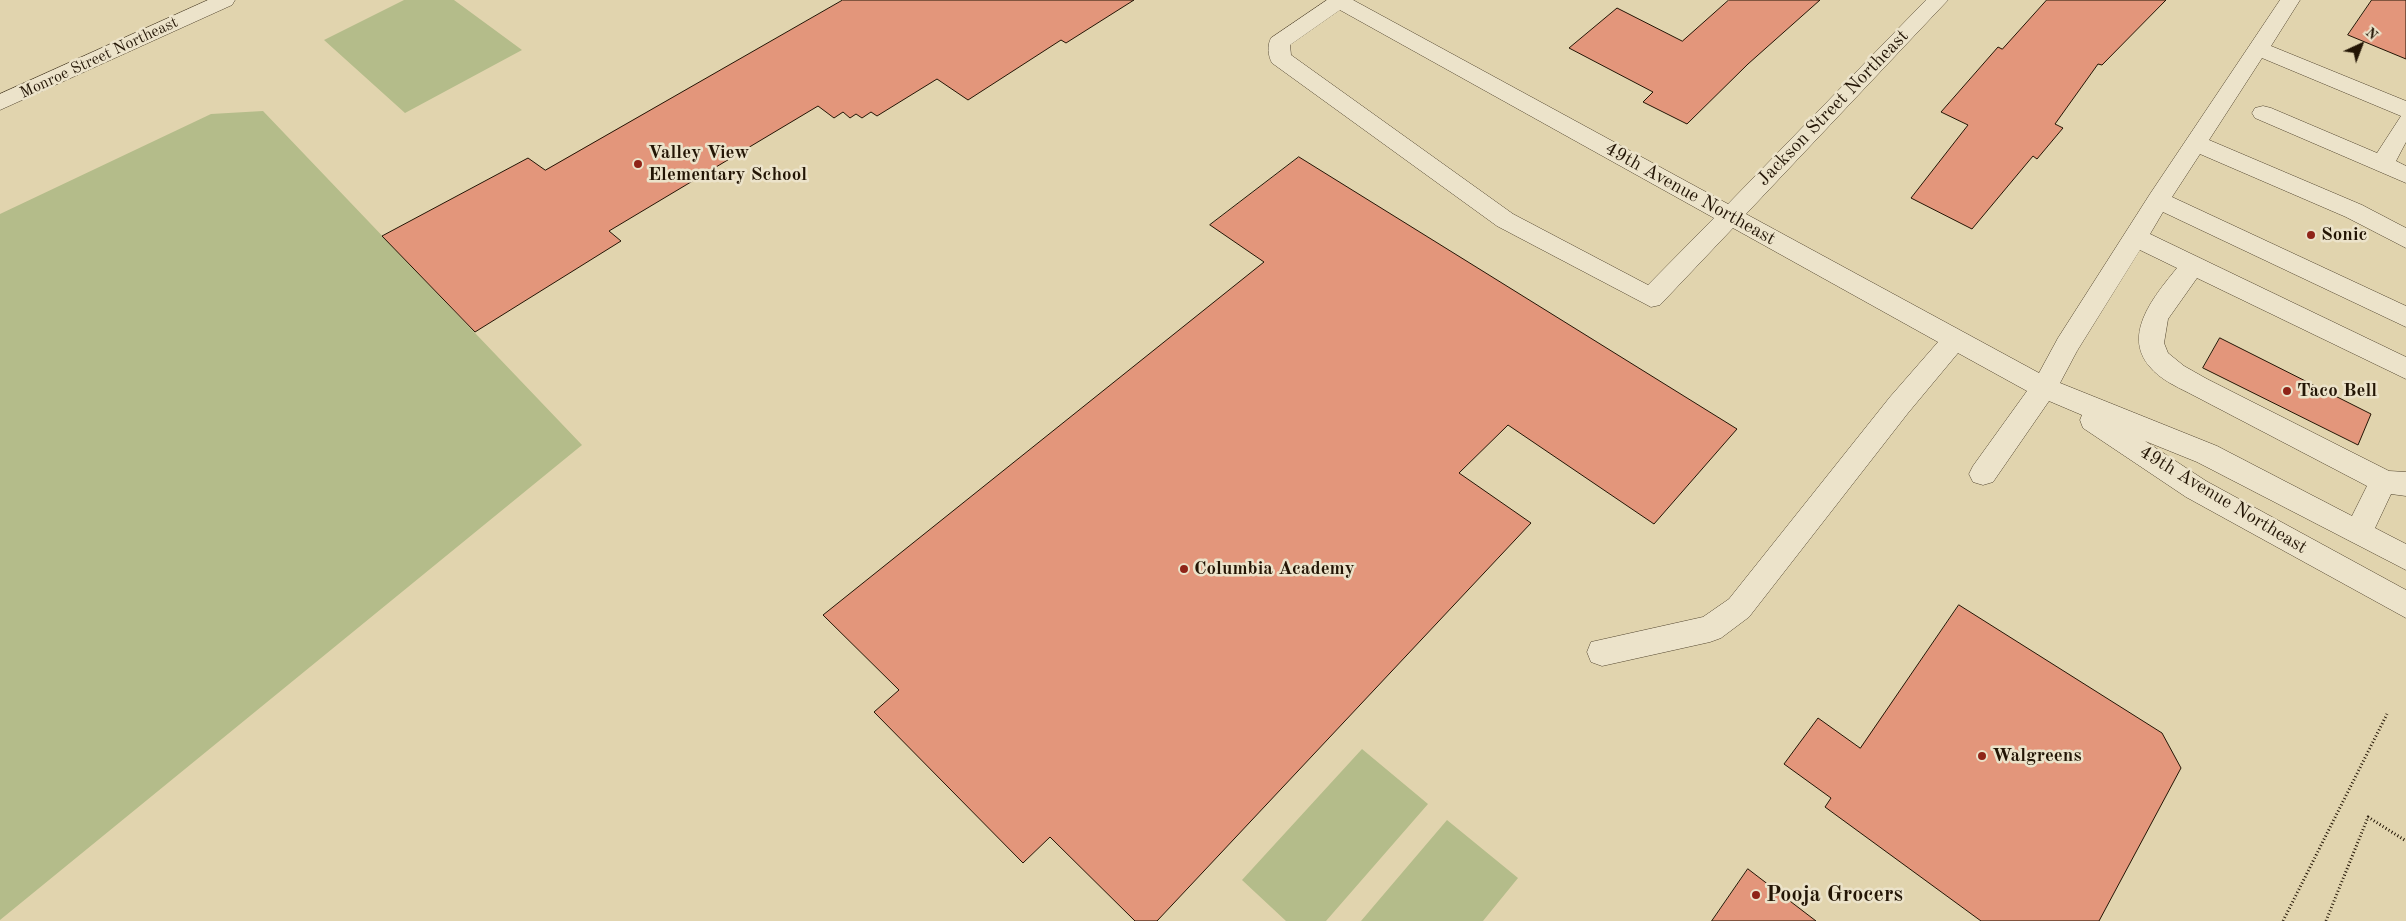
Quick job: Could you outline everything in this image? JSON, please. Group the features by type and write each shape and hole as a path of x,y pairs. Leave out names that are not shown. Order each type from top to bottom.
{"street":[{"name":"Monroe Street Northeast","path":"0,103 225,0"},
{"name":"Jackson Street Northeast","path":"1338,0 1279,43 1280,58 1505,220 1651,298 1938,0"},
{"name":"49th Avenue Northeast","path":"1338,0 2044,388 2196,489 2406,605"},
{"path":"1983,474 2044,388 2067,345 2158,200 2290,0"},
{"path":"2257,48 2406,110"},
{"path":"2262,113 2406,175"},
{"path":"2382,165 2406,122"},
{"path":"2195,143 2354,212 2406,239"},
{"path":"2158,200 2406,317"},
{"path":"2135,237 2406,370"},
{"path":"2193,265 2153,321 2150,336 2155,355 2174,372 2190,381 2394,482 2359,532"},
{"path":"1602,652 1710,629 1739,608 1899,405 1954,340"},
{"name":"49th Avenue Northeast","path":"2044,388 2207,454 2406,558"}],"path":[{"path":"2283,921 2387,714"},
{"path":"2326,921 2368,817 2406,841"}],"green space":[{"path":"404,0 454,0 522,50 405,113 324,40"},
{"path":"263,111 582,445 0,920 0,214 211,114"},
{"path":"1362,749 1428,804 1326,921 1286,921 1242,880"},
{"path":"1447,820 1518,878 1483,921 1361,921"}],"building":[{"name":"Valley View Elementary School","path":"843,0 1134,0 1066,43 1061,40 968,100 937,79 877,116 871,112 862,118 856,114 850,118 843,112 834,118 818,106 609,231 621,241 475,332 382,236 528,158 545,170"},
{"path":"1729,0 1820,0 1748,64 1687,124 1643,102 1653,92 1569,48 1617,8 1682,41"},
{"path":"2047,0 2166,0 2102,65 2098,64 2055,124 2063,128 2037,159 2033,156 1972,229 1911,198 1968,125 1941,112 1998,47 2002,49"},
{"path":"2372,0 2406,0 2406,59 2348,35"},
{"name":"Columbia Academy","path":"1299,157 1737,429 1654,524 1508,425 1459,473 1531,523 1157,921 1135,921 1050,837 1023,863 874,712 899,690 823,615 1264,262 1210,225"},
{"name":"Taco Bell","path":"2220,338 2371,414 2358,445 2203,368"},
{"name":"Walgreens","path":"1959,605 2162,733 2181,768 2099,921 1981,921 1825,807 1831,798 1784,764 1818,718 1860,748"},
{"name":"Pooja Grocers","path":"1748,869 1816,921 1712,921"}],"place":[{"name":"Valley View Elementary School","path":"638,164"},
{"name":"Sonic","path":"2311,235"},
{"name":"Taco Bell","path":"2287,391"},
{"name":"Columbia Academy","path":"1184,569"},
{"name":"Walgreens","path":"1982,756"},
{"name":"Pooja Grocers","path":"1756,895"}]}
